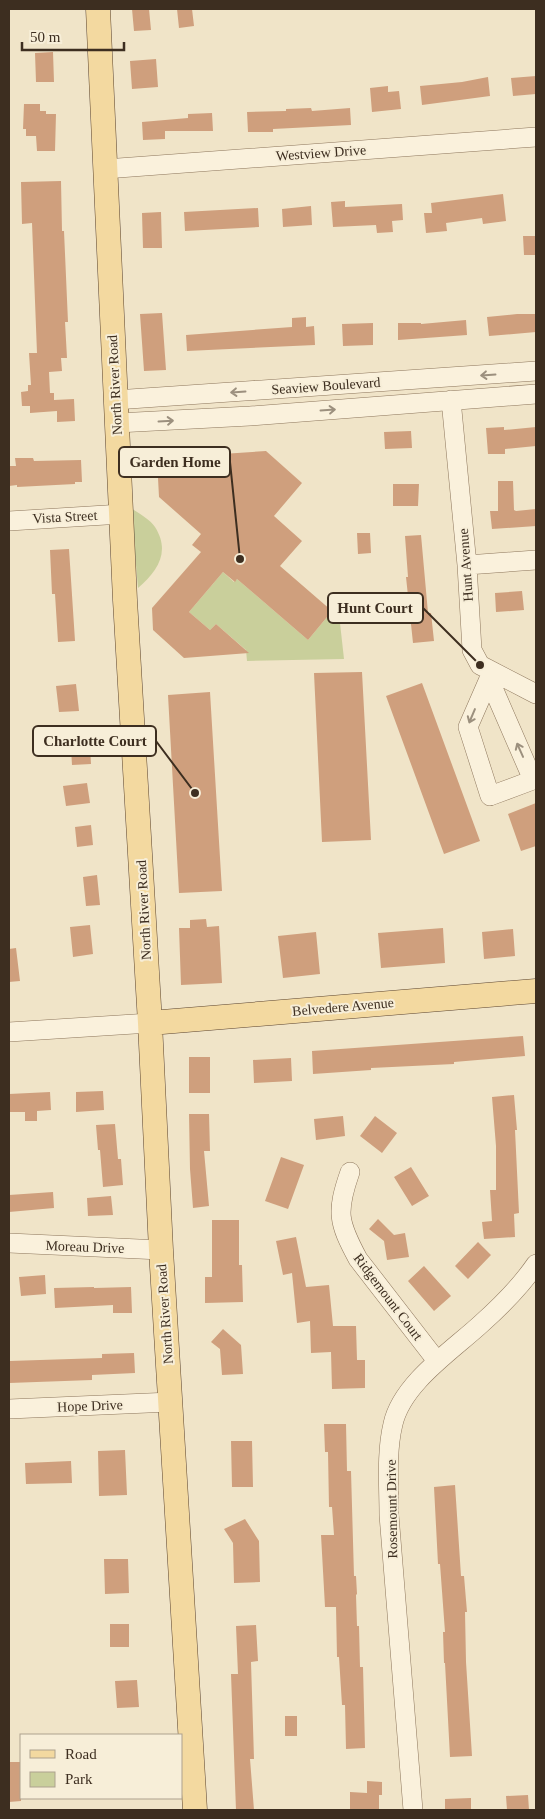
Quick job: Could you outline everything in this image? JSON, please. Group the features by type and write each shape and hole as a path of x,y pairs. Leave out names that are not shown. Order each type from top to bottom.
{"main road":[{"name":"North River Road","path":"98,9 125,600 194,1810"},
{"name":"Belvedere Avenue","path":"150,1024 536,991"}],"street":[{"name":"Westview Drive","path":"105,169 536,137"},
{"name":"Seaview Boulevard","path":"116,411 536,371"},
{"name":"Seaview Boulevard","path":"116,411 250,416 536,394"},
{"name":"Hunt Avenue","path":"451,400 467,565 472,650 480,666 536,694"},
{"name":"Vista Street","path":"9,521 122,514"},
{"path":"467,565 536,560"},
{"path":"495,673 493,688 533,780 490,796 468,727 495,673"},
{"path":"9,1032 150,1024"},
{"name":"Ridgemount Court","path":"350,1172 341,1196 341,1225 348,1241 358,1260 437,1361"},
{"name":"Moreau Drive","path":"9,1243 161,1250"},
{"name":"Rosemount Drive","path":"412,1810 389,1515 388,1469 393,1424 399,1407 437,1361 482,1323 526,1279 536,1264"},
{"name":"Hope Drive","path":"9,1409 171,1402"}],"green space":[{"path":"131,508 153,524 160,536 162,545 160,561 151,575 138,588"},
{"path":"223,572 234,582 237,579 308,640 332,611 339,614 344,659 247,661 246,650 216,624 210,630 189,612"}],"building":[{"path":"132,9 149,9 151,30 134,31"},
{"path":"177,9 192,9 194,26 179,28"},
{"path":"53,52 54,82 36,82 35,53"},
{"path":"156,59 158,87 132,89 130,61"},
{"path":"536,76 536,94 513,96 511,78"},
{"path":"488,77 490,96 422,105 420,86 462,82"},
{"path":"388,86 388,92 399,91 401,109 372,112 370,88"},
{"path":"24,104 40,104 40,111 46,111 46,114 56,114 55,151 37,151 36,136 26,136 26,129 23,129"},
{"path":"311,108 312,111 350,108 351,125 273,129 273,132 248,132 247,112"},
{"path":"212,113 213,131 165,131 165,139 143,140 142,122 188,118 188,114"},
{"path":"61,181 68,322 65,322 67,358 61,358 62,371 49,372 50,393 54,393 54,400 74,399 75,421 57,422 57,411 30,413 30,406 22,406 21,392 28,391 28,385 31,385 29,353 37,353 32,223 22,224 21,182"},
{"path":"503,194 506,221 483,224 482,218 446,223 447,231 426,233 424,213 432,213 431,203"},
{"path":"345,201 345,207 402,204 403,220 392,221 393,232 377,233 376,225 333,227 331,202"},
{"path":"311,206 312,225 283,227 282,209"},
{"path":"258,208 259,227 185,231 184,212"},
{"path":"161,212 162,248 143,248 142,213"},
{"path":"523,236 536,236 536,255 524,255"},
{"path":"162,313 166,370 144,371 140,314"},
{"path":"536,314 536,332 489,336 487,317"},
{"path":"306,317 306,327 314,326 315,345 187,351 186,335 292,327 292,318"},
{"path":"466,320 467,335 398,340 398,323 421,324"},
{"path":"373,323 373,345 343,346 342,324"},
{"path":"504,427 504,430 536,427 536,446 505,449 505,454 488,454 486,428"},
{"path":"411,431 412,448 385,449 384,432"},
{"path":"266,451 302,483 274,516 302,541 280,566 332,611 308,640 237,579 235,582 223,572 189,612 210,630 216,624 249,653 184,658 153,630 152,608 201,552 192,545 201,534 159,497 158,478 177,457"},
{"path":"15,458 33,458 34,461 81,460 82,482 75,482 75,484 9,486 9,466 16,466"},
{"path":"498,481 513,481 514,510 536,509 536,526 492,529 490,511 498,511"},
{"path":"393,484 419,484 418,506 393,506"},
{"path":"357,533 370,533 371,553 358,554"},
{"path":"421,535 428,613 431,613 434,641 413,643 406,577 408,577 405,536"},
{"path":"69,549 75,641 58,642 55,594 52,594 50,550"},
{"path":"522,591 524,610 496,612 495,593"},
{"path":"362,672 371,840 322,842 314,673"},
{"path":"422,683 480,841 444,854 386,696"},
{"path":"76,684 79,711 59,712 56,686"},
{"path":"210,692 222,891 179,893 168,695"},
{"path":"89,731 91,764 72,765 70,732"},
{"path":"87,783 90,803 66,806 63,786"},
{"path":"536,803 536,846 521,851 508,814"},
{"path":"91,825 93,845 77,847 75,827"},
{"path":"97,875 100,905 86,906 83,877"},
{"path":"206,919 207,927 219,926 222,983 181,985 179,928 190,928 190,920"},
{"path":"90,925 93,954 73,957 70,927"},
{"path":"443,928 445,963 381,968 378,933"},
{"path":"513,929 515,956 484,959 482,932"},
{"path":"316,932 320,974 283,978 278,936"},
{"path":"16,948 20,981 9,982 9,949"},
{"path":"523,1036 525,1056 454,1062 454,1064 371,1068 371,1070 313,1074 312,1051"},
{"path":"189,1057 210,1057 210,1093 189,1093"},
{"path":"291,1058 292,1081 254,1083 253,1060"},
{"path":"103,1091 104,1110 76,1112 76,1092"},
{"path":"50,1092 51,1110 37,1111 37,1121 25,1121 25,1112 9,1112 9,1094"},
{"path":"514,1095 517,1130 515,1130 519,1213 514,1214 515,1237 484,1239 482,1222 492,1221 490,1190 496,1190 496,1146 492,1097"},
{"path":"189,1114 209,1114 210,1151 204,1151 209,1206 193,1208"},
{"path":"343,1116 345,1136 316,1140 314,1119"},
{"path":"375,1116 397,1133 382,1153 360,1136"},
{"path":"115,1124 118,1159 121,1159 123,1185 103,1187 96,1125"},
{"path":"281,1157 304,1165 288,1209 265,1201"},
{"path":"411,1167 429,1196 412,1206 394,1177"},
{"path":"53,1192 54,1208 9,1212 9,1195"},
{"path":"111,1196 113,1215 88,1216 87,1198"},
{"path":"378,1219 394,1235 405,1233 409,1257 387,1260 384,1241 369,1229"},
{"path":"212,1220 239,1220 239,1265 242,1265 243,1302 205,1303 205,1277 212,1277"},
{"path":"296,1237 306,1287 329,1285 333,1326 356,1326 357,1360 365,1360 365,1388 332,1389 331,1352 311,1353 310,1321 297,1323 292,1273 283,1275 276,1241"},
{"path":"478,1242 491,1255 468,1279 455,1266"},
{"path":"424,1266 451,1296 434,1311 408,1281"},
{"path":"45,1275 46,1294 21,1296 19,1277"},
{"path":"131,1287 132,1313 113,1313 113,1305 55,1308 54,1288"},
{"path":"223,1329 241,1345 243,1374 222,1375 220,1349 211,1342"},
{"path":"134,1353 135,1373 92,1375 92,1380 9,1383 9,1361 102,1358 102,1354"},
{"path":"324,1424 346,1424 347,1471 351,1471 357,1626 359,1626 360,1667 363,1667 365,1748 346,1749 345,1705 342,1705 339,1657 337,1657 336,1607 325,1607 321,1535 334,1535 332,1507 329,1507 328,1452 325,1452"},
{"path":"231,1441 252,1441 253,1487 232,1487"},
{"path":"125,1450 127,1495 99,1496 98,1451"},
{"path":"71,1461 72,1483 26,1484 25,1463"},
{"path":"455,1485 461,1576 464,1576 467,1612 465,1612 466,1662 472,1756 450,1757 444,1663 443,1632 445,1632 440,1564 438,1564 434,1487"},
{"path":"245,1519 259,1541 260,1582 234,1583 233,1543 224,1529"},
{"path":"104,1559 128,1559 129,1593 105,1594"},
{"path":"110,1624 129,1624 129,1647 110,1647"},
{"path":"256,1625 258,1661 251,1662 254,1759 250,1759 254,1810 236,1810 231,1674 238,1674 236,1626"},
{"path":"137,1680 139,1707 117,1708 115,1681"},
{"path":"285,1716 297,1716 297,1736 285,1736"},
{"path":"9,1762 20,1762 21,1801 9,1802"},
{"path":"367,1781 382,1782 382,1795 379,1795 379,1810 350,1810 350,1792 367,1793"},
{"path":"528,1795 529,1810 507,1810 506,1796"},
{"path":"471,1798 471,1810 445,1810 445,1799"}],"place":[{"name":"Garden Home","path":"240,559"},
{"name":"Hunt Court","path":"480,665"},
{"name":"Charlotte Court","path":"195,793"}]}
